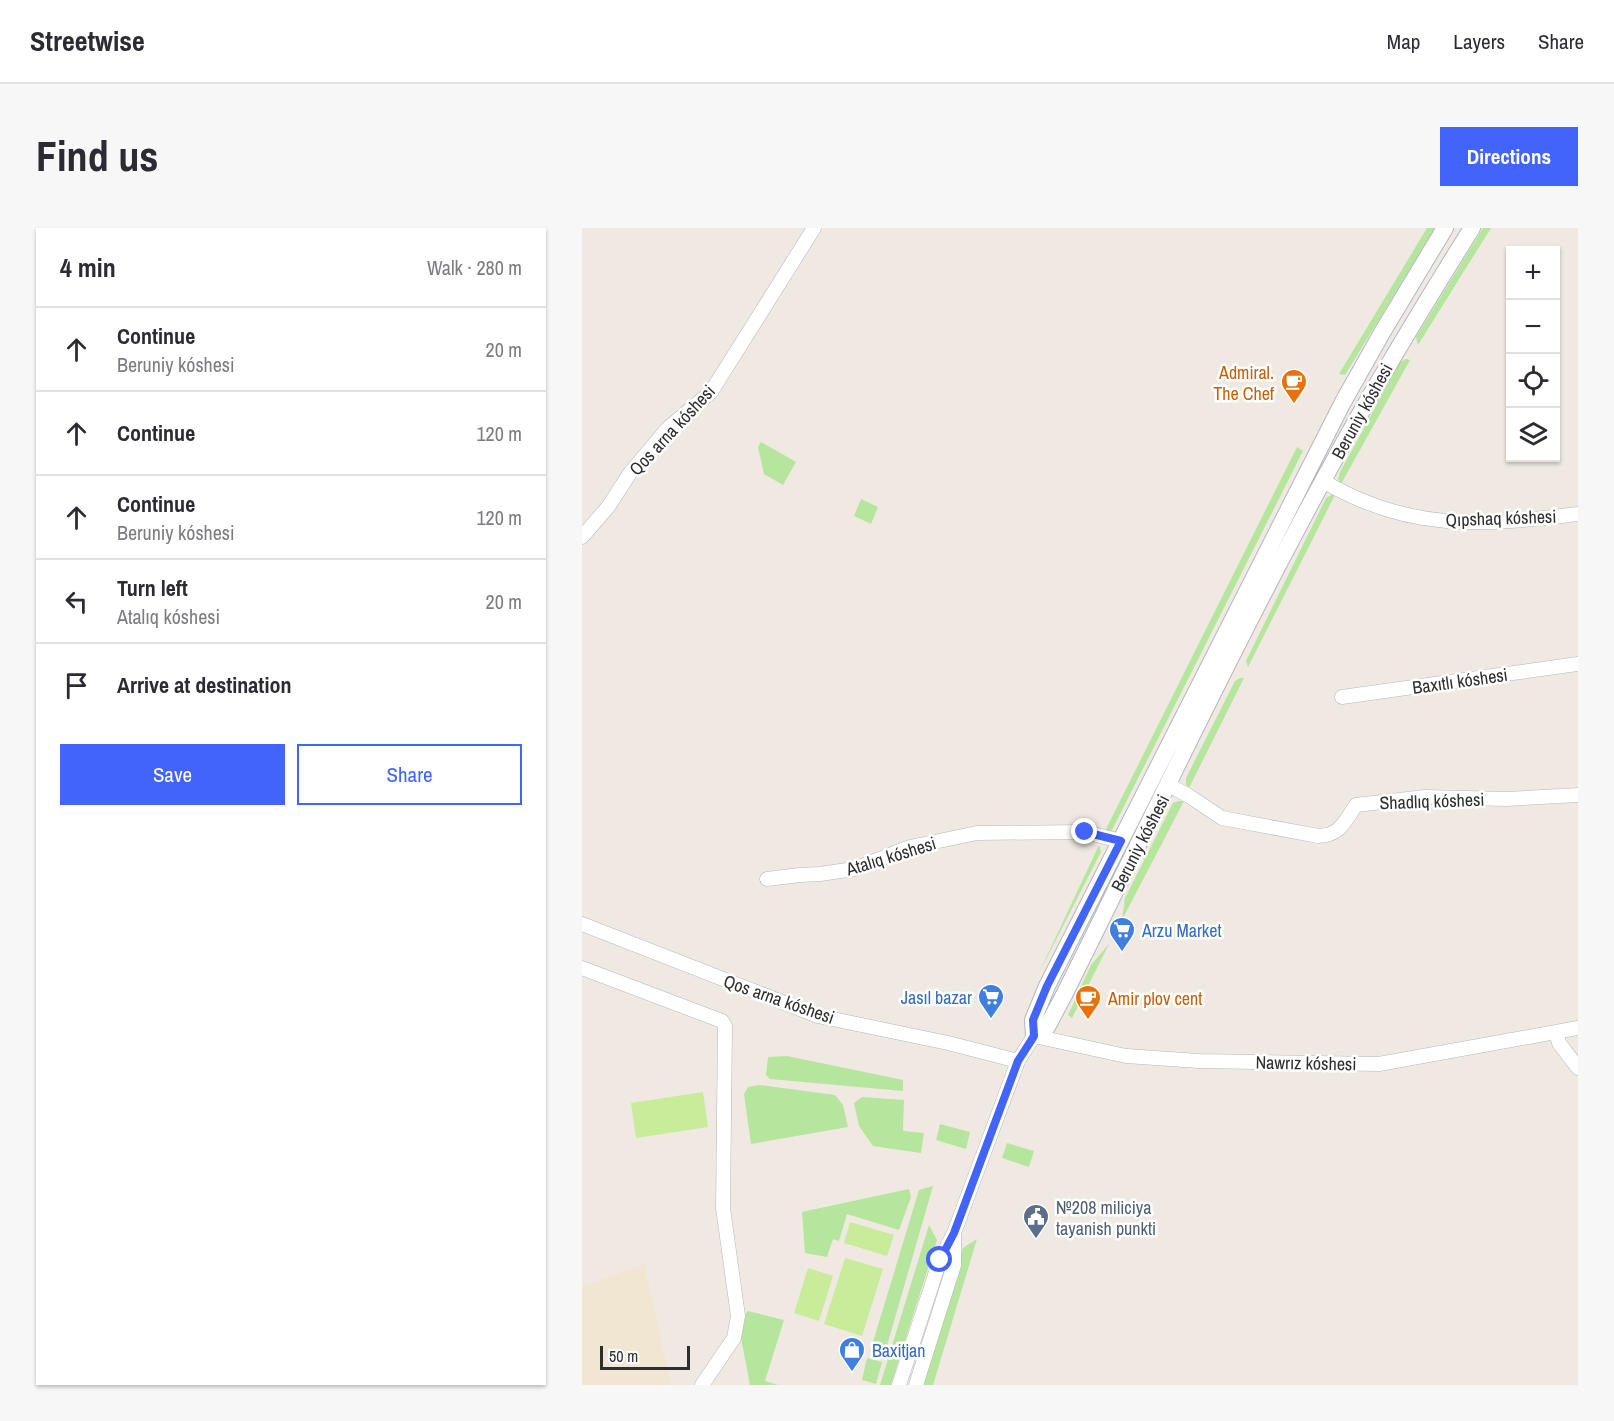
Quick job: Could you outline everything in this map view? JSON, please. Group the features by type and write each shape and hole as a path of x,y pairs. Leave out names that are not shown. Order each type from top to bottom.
{"street":[{"name":"Qos arna kóshesi","path":"582,537 608,507 630,473 668,428 711,392 814,228"},
{"name":"Beruniy kóshesi","path":"1034,1036 1033,1020 1047,986 1324,437 1383,331 1445,228"},
{"name":"Beruniy kóshesi","path":"1034,1036 1047,1027 1323,481 1400,343 1472,228"},
{"path":"1383,331 1400,343"},
{"name":"Qıpshaq kóshesi","path":"1323,481 1353,498 1388,511 1447,523 1521,521 1578,514"},
{"name":"Baxıtlı kóshesi","path":"1342,697 1578,664"},
{"name":"Shadlıq kóshesi","path":"1169,785 1189,795 1222,819 1318,836 1332,836 1340,829 1356,805 1425,797 1506,799 1578,795"},
{"name":"Atalıq kóshesi","path":"767,879 855,869 910,847 977,833 1085,832 1121,841"},
{"name":"Qos arna kóshesi","path":"582,924 818,1016 948,1043 1018,1061"},
{"path":"582,968 722,1021 725,1026 723,1208 738,1316 734,1338 702,1385"},
{"name":"Nawrız kóshesi","path":"1034,1036 1126,1056 1199,1061 1379,1064 1578,1028"},
{"path":"1556,1032 1560,1043 1578,1068"},
{"path":"899,1385 940,1260 954,1233 1018,1061 1034,1036"},
{"path":"916,1385 954,1265 954,1233"}],"shaded area":[{"path":"644,1264 671,1385 582,1385 582,1287"}],"green space":[{"path":"1427,228 1435,228 1345,375 1339,374"},
{"path":"1483,228 1491,228 1418,345 1416,337"},
{"path":"1410,360 1341,484 1338,479 1340,472 1400,362"},
{"path":"761,442 796,462 783,485 764,474 758,447"},
{"path":"1297,447 1303,451 1111,832 1105,831"},
{"path":"1335,495 1248,667 1246,661 1326,498"},
{"path":"861,499 878,507 871,524 854,516"},
{"path":"1244,678 1189,788 1186,785 1186,778 1235,681"},
{"path":"1184,801 1122,920 1125,898 1173,803"},
{"path":"1099,845 1101,852 1039,973"},
{"path":"1109,944 1072,1018 1068,1015 1091,965"},
{"path":"787,1056 903,1080 903,1091 770,1079 766,1075 768,1057"},
{"path":"760,1085 835,1095 843,1105 848,1127 751,1144 744,1094 748,1087"},
{"path":"703,1092 708,1127 636,1138 631,1103"},
{"path":"862,1097 904,1100 903,1131 924,1133 921,1153 873,1146 859,1126 854,1103"},
{"path":"940,1124 970,1132 966,1149 936,1140"},
{"path":"1007,1143 1034,1151 1029,1167 1002,1158"},
{"path":"933,1186 884,1356 870,1352 919,1190"},
{"path":"909,1189 911,1197 899,1230 847,1214 839,1241 833,1239 827,1257 805,1253 802,1212"},
{"path":"850,1222 894,1235 887,1256 844,1243"},
{"path":"929,1225 937,1240 891,1385 880,1385"},
{"path":"977,1239 933,1385 920,1385 963,1248"},
{"path":"845,1258 883,1269 862,1336 824,1324"},
{"path":"808,1268 833,1276 819,1321 794,1313"},
{"path":"748,1311 784,1320 765,1381 778,1385 750,1385 738,1322"},
{"path":"867,1358 882,1362 876,1384 862,1380"}],"place":[{"name":"Admiral. The Chef","path":"1294,405"},
{"name":"Arzu Market","path":"1122,953"},
{"name":"Jasıl bazar","path":"991,1020"},
{"name":"Amir plov cent","path":"1088,1021"},
{"name":"№208 miliciya tayanish punkti","path":"1036,1240"},
{"name":"Baxitjan","path":"852,1373"}],"route":[{"path":"940,1260 954,1233 1018,1061 1034,1036 1033,1020 1047,986 1121,841 1085,832"}]}
